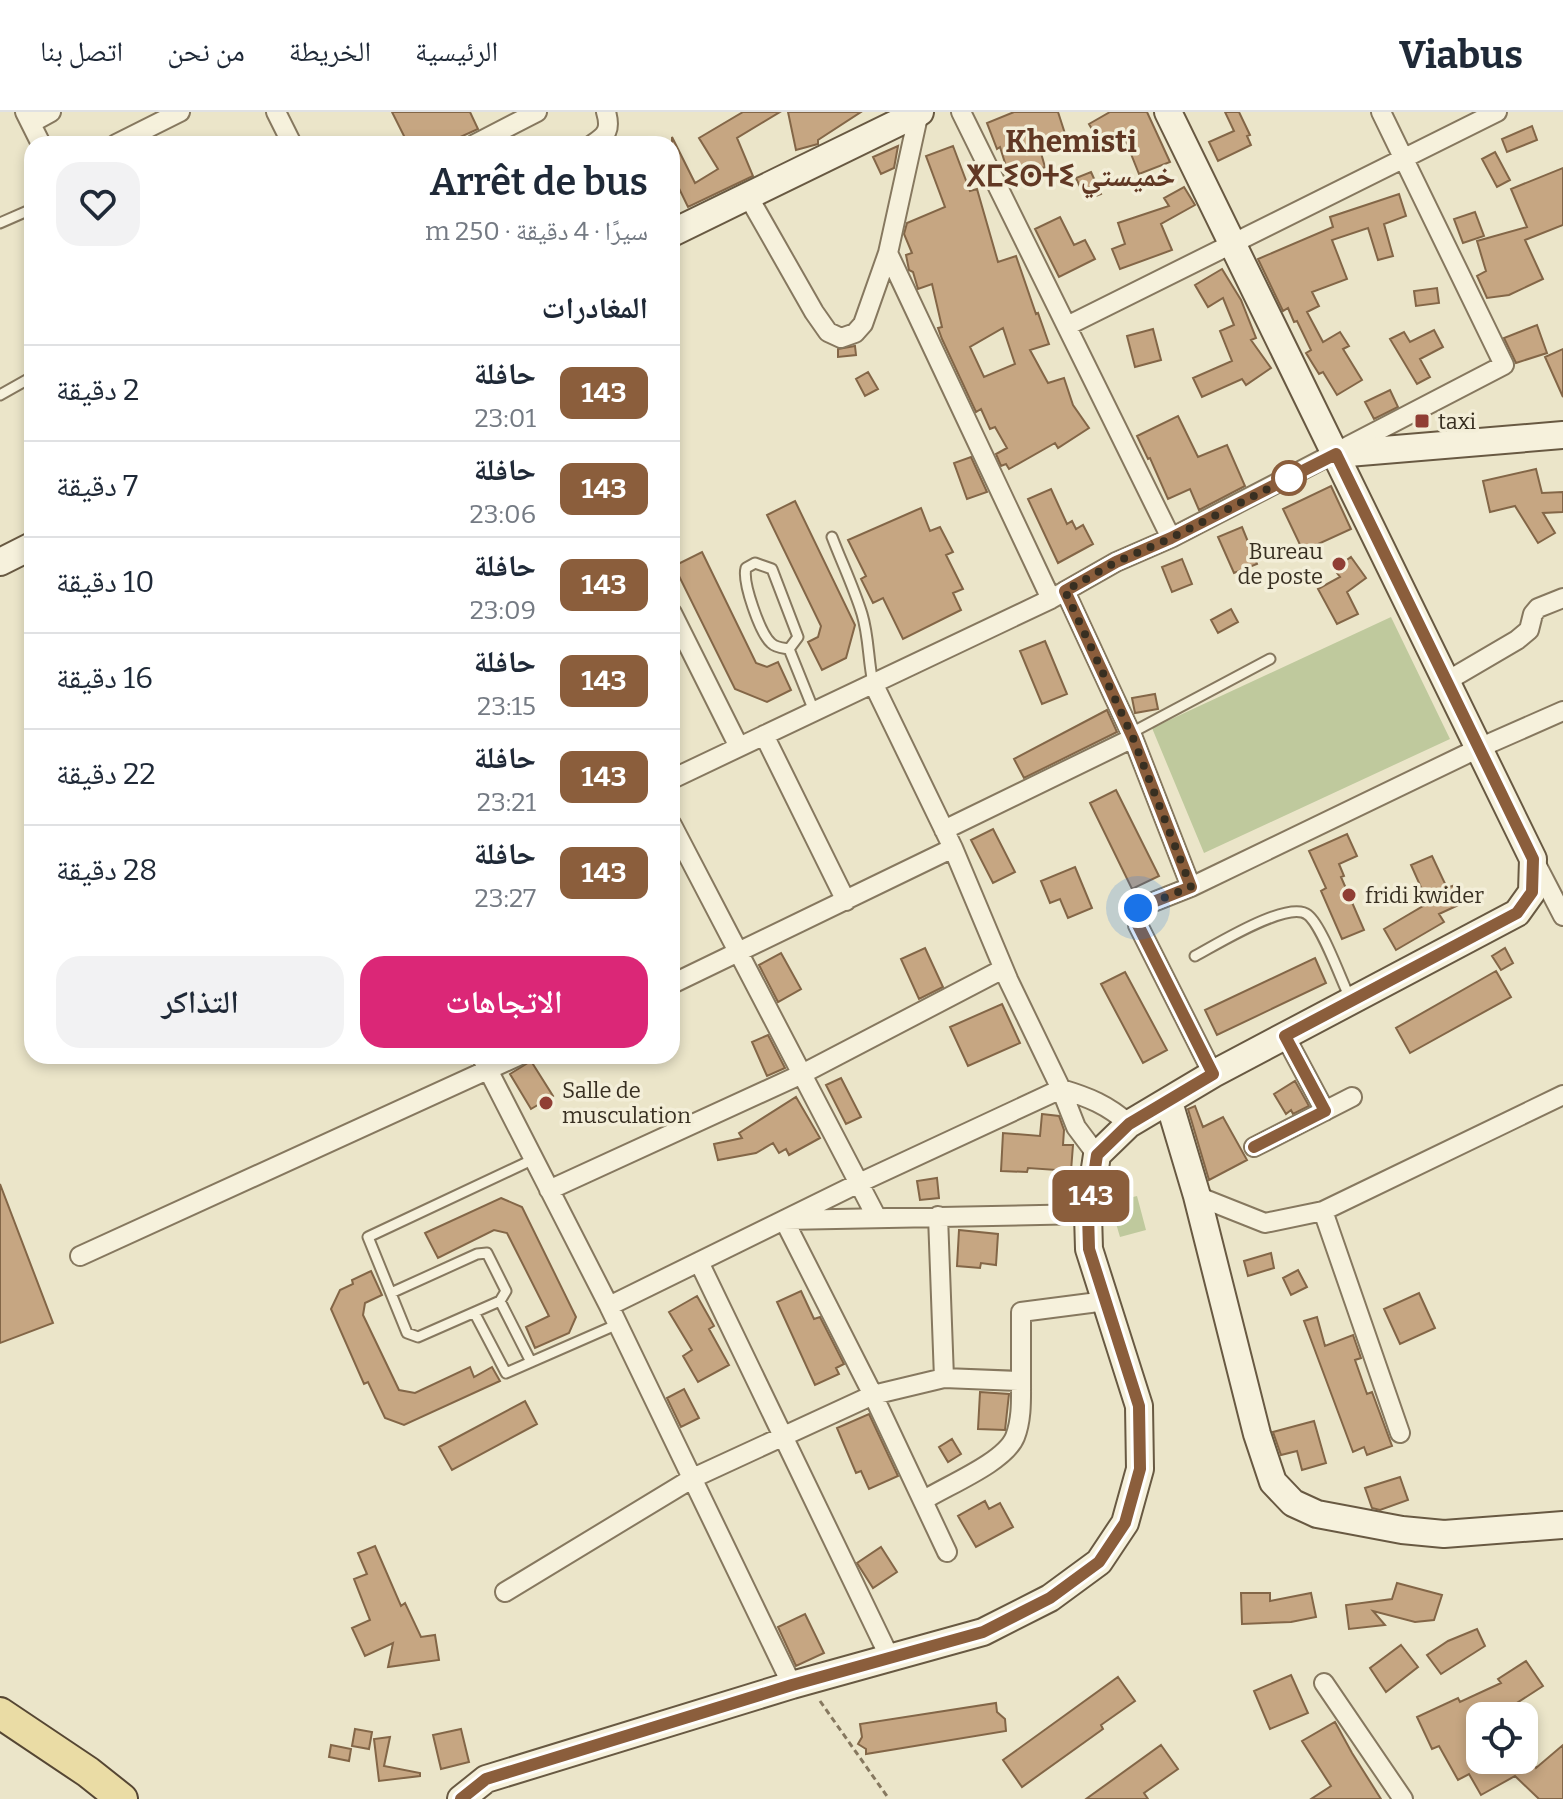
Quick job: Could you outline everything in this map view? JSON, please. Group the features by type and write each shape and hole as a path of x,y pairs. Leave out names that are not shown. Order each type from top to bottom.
{"main road":[{"path":"680,229 920,112"},
{"path":"461,1799 486,1779 889,1656 983,1632 1050,1598 1099,1562 1125,1523 1140,1469 1139,1406 1089,1249 1088,1214 1097,1155 1129,1124 1213,1074 1517,913 1532,892 1533,859 1168,112"},
{"path":"1336,454 1563,435"},
{"path":"0,562 24,550"},
{"path":"1169,1102 1197,1196 1257,1434 1273,1482 1293,1503 1317,1514 1402,1530 1444,1534 1563,1525"},
{"path":"0,1713 88,1772 122,1799"}],"street":[{"path":"37,136 28,118 51,112"},
{"path":"132,136 180,112"},
{"path":"276,112 288,136"},
{"path":"501,136 537,112"},
{"path":"602,136 610,124 606,112"},
{"path":"748,196 828,332 841,338 855,333 863,324 888,253 920,112"},
{"path":"961,112 1171,538"},
{"path":"680,775 1058,595 1116,562 1171,538 1504,365 1381,112"},
{"path":"1067,326 1497,112"},
{"path":"888,253 1058,595 1132,736 1191,887"},
{"path":"1447,681 1517,640 1529,630 1538,608 1563,598"},
{"path":"680,629 739,747"},
{"path":"873,683 953,848 1009,981"},
{"path":"1213,1074 1138,925 1138,908 1191,887 1479,748 1563,711"},
{"path":"764,735 846,901"},
{"path":"944,830 1132,736"},
{"path":"680,980 953,848"},
{"path":"680,853 739,953 877,1218"},
{"path":"1533,859 1563,916"},
{"path":"549,1190 802,1074 1003,969 1076,1127 1097,1155"},
{"path":"1285,1036 1325,1111"},
{"path":"80,1256 482,1064"},
{"path":"485,1064 799,1683"},
{"path":"609,1306 859,1183 1061,1089 1093,1098 1113,1109 1129,1124"},
{"path":"1197,1196 1265,1223 1323,1211 1563,1095"},
{"path":"1254,1147 1352,1097"},
{"path":"1323,1211 1400,1433"},
{"path":"784,1220 1088,1214"},
{"path":"938,1216 944,1378"},
{"path":"784,1220 873,1395 947,1552"},
{"path":"699,1262 889,1656"},
{"path":"924,1500 964,1476 990,1465 1014,1440 1020,1414 1021,1312 1106,1301"},
{"path":"505,1592 693,1478 873,1395 944,1378 1021,1381"},
{"path":"1324,1683 1403,1799"}],"lane":[{"path":"0,223 24,212"},
{"path":"0,395 24,382"},
{"path":"832,537 861,613 873,683"},
{"path":"755,563 772,569 795,624 798,637 789,649 769,642 746,588 746,568 755,563"},
{"path":"789,649 814,711"},
{"path":"1132,736 1270,659"},
{"path":"1195,956 1274,915 1298,910 1309,915 1318,930 1351,1001"},
{"path":"391,1293 477,1254 487,1253 506,1291 500,1301 418,1337 407,1333 368,1237 534,1159"},
{"path":"500,1301 531,1362"},
{"path":"475,1314 506,1373 618,1324"}],"path":[{"path":"799,1683 889,1799"}],"green space":[{"path":"1391,617 1450,739 1204,853 1152,728"},
{"path":"1137,1196 1146,1230 1120,1237 1110,1203"}],"building":[{"path":"392,112 470,112 478,129 463,136 404,136"},
{"path":"743,112 780,112 737,138 753,176 688,207 680,190 680,153 695,183 718,169 699,138"},
{"path":"788,112 861,112 818,140 818,144 796,150"},
{"path":"1014,112 1058,112 1068,143 1041,153 1045,167 1010,179 1000,147 997,149 987,123"},
{"path":"1110,112 1147,112 1170,162 1139,174 1123,134 1102,146 1089,124"},
{"path":"1225,112 1239,112 1250,135 1247,136 1251,145 1218,161 1209,142 1234,131"},
{"path":"1532,126 1537,140 1507,152 1502,139"},
{"path":"898,146 894,168 881,174 873,157"},
{"path":"953,146 970,191 977,189 998,262 1016,256 1038,313 1049,344 1030,350 1048,383 1064,378 1073,405 1089,428 1058,448 1055,443 1009,469 1006,464 1001,466 996,454 1007,448 995,427 990,429 981,409 976,412 942,339 932,284 918,289 913,272 909,270 906,255 912,253 904,234 907,223 945,207 926,156","holes":["1003,328 1015,364 984,377 970,347"]},
{"path":"1495,152 1510,180 1497,187 1482,159"},
{"path":"1563,168 1563,225 1525,240 1543,279 1509,295 1487,298 1477,276 1486,271 1477,241 1527,227 1511,189"},
{"path":"1091,172 1101,194 1086,200 1076,178"},
{"path":"1184,187 1195,205 1161,224 1172,250 1120,269 1112,249 1125,244 1118,223 1169,206 1164,198"},
{"path":"1399,194 1406,216 1384,224 1393,256 1378,260 1368,228 1332,240 1347,279 1312,292 1319,306 1307,312 1323,342 1340,332 1349,346 1343,349 1362,380 1337,395 1306,353 1311,350 1297,321 1294,322 1288,308 1283,311 1258,259 1333,227 1330,217"},
{"path":"1475,212 1484,236 1463,243 1454,219"},
{"path":"1060,217 1074,245 1085,240 1095,259 1059,277 1035,229"},
{"path":"1222,269 1241,300 1256,338 1251,340 1271,368 1246,385 1242,379 1202,397 1193,378 1232,361 1220,331 1234,325 1223,298 1208,307 1195,285"},
{"path":"1437,288 1439,303 1416,306 1414,291"},
{"path":"1537,325 1547,353 1516,363 1504,338"},
{"path":"1153,329 1161,360 1135,367 1127,336"},
{"path":"1434,330 1443,347 1420,359 1430,377 1417,384 1390,339 1404,332 1410,342"},
{"path":"855,346 856,355 838,357 838,349"},
{"path":"1563,349 1563,397 1545,357"},
{"path":"868,372 878,389 865,396 856,379"},
{"path":"1390,390 1398,407 1374,419 1365,402"},
{"path":"1178,416 1198,457 1227,445 1245,486 1199,510 1190,489 1168,499 1137,436"},
{"path":"971,457 987,492 967,499 954,463"},
{"path":"1536,469 1542,493 1563,492 1563,512 1543,513 1555,533 1538,543 1515,506 1490,512 1483,481"},
{"path":"1331,486 1351,529 1303,551 1283,509"},
{"path":"1051,489 1067,524 1072,521 1076,529 1083,525 1093,544 1058,563 1028,499"},
{"path":"795,501 855,625 846,658 822,670 808,642 818,637 821,626 767,515"},
{"path":"921,508 930,531 940,527 953,552 946,555 963,589 953,593 961,610 903,639 883,598 873,603 861,579 866,576 848,540"},
{"path":"1242,527 1257,564 1234,573 1218,537"},
{"path":"702,552 756,663 767,667 778,662 791,690 767,702 735,689 680,578 680,563"},
{"path":"1351,557 1366,578 1347,592 1358,614 1337,624 1318,589 1340,577 1334,569"},
{"path":"1182,559 1192,584 1172,592 1162,567"},
{"path":"1231,609 1238,622 1218,633 1211,620"},
{"path":"1045,641 1067,694 1042,704 1020,651"},
{"path":"1155,694 1158,709 1135,713 1132,698"},
{"path":"1107,710 1117,732 1024,778 1014,759"},
{"path":"1116,790 1159,876 1132,889 1090,803"},
{"path":"993,829 1015,872 993,883 971,840"},
{"path":"1347,834 1357,856 1339,864 1344,876 1341,877 1364,930 1342,939 1321,891 1326,888 1309,851"},
{"path":"1432,856 1447,888 1455,885 1463,903 1439,914 1444,922 1396,950 1384,929 1428,903 1411,865"},
{"path":"1075,867 1092,908 1068,918 1060,899 1050,903 1041,881"},
{"path":"925,948 943,987 919,999 901,959"},
{"path":"1505,948 1513,963 1501,970 1492,956"},
{"path":"781,953 801,989 778,1002 759,965"},
{"path":"1315,958 1326,983 1217,1035 1205,1010"},
{"path":"1496,971 1511,997 1410,1053 1396,1028"},
{"path":"1125,972 1167,1050 1143,1063 1101,984"},
{"path":"1002,1004 1020,1043 968,1066 950,1027"},
{"path":"768,1035 785,1068 767,1076 752,1042"},
{"path":"526,1064 533,1064 553,1096 531,1109 510,1074"},
{"path":"841,1078 861,1117 846,1124 826,1085"},
{"path":"1295,1081 1309,1106 1286,1114 1274,1094"},
{"path":"796,1097 820,1138 789,1155 786,1149 779,1153 773,1143 756,1153 718,1160 714,1144 742,1138 739,1133"},
{"path":"1195,1106 1203,1127 1223,1117 1247,1160 1209,1180 1188,1109"},
{"path":"1042,1114 1059,1116 1064,1130 1063,1145 1073,1145 1071,1171 1028,1168 1027,1172 1001,1171 1003,1133 1040,1136"},
{"path":"937,1178 939,1198 920,1200 917,1181"},
{"path":"0,1184 53,1323 0,1343"},
{"path":"501,1198 522,1207 576,1317 569,1333 535,1348 526,1327 549,1316 507,1233 494,1230 438,1258 425,1233"},
{"path":"959,1230 998,1234 996,1265 981,1263 980,1268 957,1266"},
{"path":"1271,1253 1274,1268 1248,1276 1244,1261"},
{"path":"1298,1270 1307,1287 1291,1295 1283,1278"},
{"path":"371,1271 382,1295 365,1303 363,1315 399,1390 415,1393 470,1367 474,1377 492,1367 500,1381 404,1425 385,1418 368,1382 364,1384 331,1309 340,1290"},
{"path":"801,1291 814,1319 820,1317 844,1364 836,1368 839,1374 815,1385 777,1302"},
{"path":"1419,1293 1435,1328 1400,1344 1384,1309"},
{"path":"697,1296 714,1326 709,1329 729,1365 698,1382 683,1356 692,1350 669,1312"},
{"path":"1317,1317 1325,1346 1353,1335 1361,1358 1355,1360 1367,1394 1372,1392 1392,1446 1367,1455 1364,1447 1353,1452 1304,1321"},
{"path":"684,1389 699,1418 681,1427 667,1398"},
{"path":"980,1392 1009,1394 1005,1430 978,1429"},
{"path":"525,1401 537,1424 452,1470 439,1447"},
{"path":"869,1414 898,1476 869,1489 861,1471 856,1473 837,1428"},
{"path":"1314,1421 1326,1463 1302,1470 1297,1451 1281,1455 1273,1432"},
{"path":"952,1439 961,1454 948,1462 939,1447"},
{"path":"1400,1477 1408,1500 1380,1510 1372,1508 1365,1488"},
{"path":"985,1501 989,1509 1000,1503 1013,1527 976,1547 958,1516"},
{"path":"375,1546 401,1606 405,1603 421,1637 435,1635 439,1660 388,1667 393,1643 365,1656 352,1628 370,1620 354,1579 367,1574 358,1553"},
{"path":"881,1547 897,1572 873,1588 857,1563"},
{"path":"1397,1583 1442,1595 1434,1620 1415,1622 1373,1611 1385,1625 1349,1629 1346,1605 1392,1599"},
{"path":"1241,1593 1270,1593 1270,1601 1311,1593 1316,1617 1291,1622 1242,1624"},
{"path":"805,1614 824,1653 796,1666 778,1627"},
{"path":"1477,1629 1485,1646 1441,1674 1427,1655 1448,1641"},
{"path":"1401,1645 1418,1667 1386,1692 1370,1668"},
{"path":"1526,1661 1543,1686 1518,1702 1466,1702 1466,1774 1469,1774 1458,1780 1439,1746 1432,1749 1417,1717 1501,1683 1498,1679"},
{"path":"1291,1675 1308,1713 1270,1729 1254,1691"},
{"path":"1118,1677 1135,1701 1101,1725 1103,1729 1022,1787 1003,1760"},
{"path":"996,1703 997,1712 1005,1719 1006,1731 866,1754 866,1749 858,1744 862,1737 860,1724"},
{"path":"1335,1722 1381,1799 1311,1799 1331,1786 1302,1741"},
{"path":"355,1729 372,1732 369,1749 352,1746"},
{"path":"461,1729 469,1762 441,1769 433,1735"},
{"path":"390,1737 384,1766 420,1773 420,1776 379,1781 374,1739"},
{"path":"331,1745 351,1749 349,1761 329,1757"},
{"path":"1161,1745 1178,1769 1144,1793 1148,1799 1086,1799"},
{"path":"1563,1745 1563,1799 1539,1799 1515,1776 1481,1795 1469,1774 1538,1774 1538,1766"}],"bus line":[{"name":"143","path":"461,1799 486,1779 889,1656 983,1632 1050,1598 1099,1562 1125,1523 1140,1469 1139,1406 1089,1249 1088,1214 1097,1155 1129,1124 1213,1074 1138,925 1138,908 1191,887 1133,738 1065,591 1116,562 1171,538 1336,454 1533,859 1532,892 1517,913 1285,1036 1325,1111 1254,1147"}],"place":[{"name":"taxi","path":"1422,421"},
{"name":"Bureau de poste","path":"1339,564"},
{"name":"fridi kwider","path":"1349,895"},
{"name":"Salle de musculation","path":"546,1103"}],"district":[{"name":"Khemisti ⵅⵎⵉⵙⵜⵉ خميستي","path":"1071,159"}],"route":[{"path":"1138,908 1191,887 1133,738 1065,591 1116,562 1171,538 1289,478"}]}
